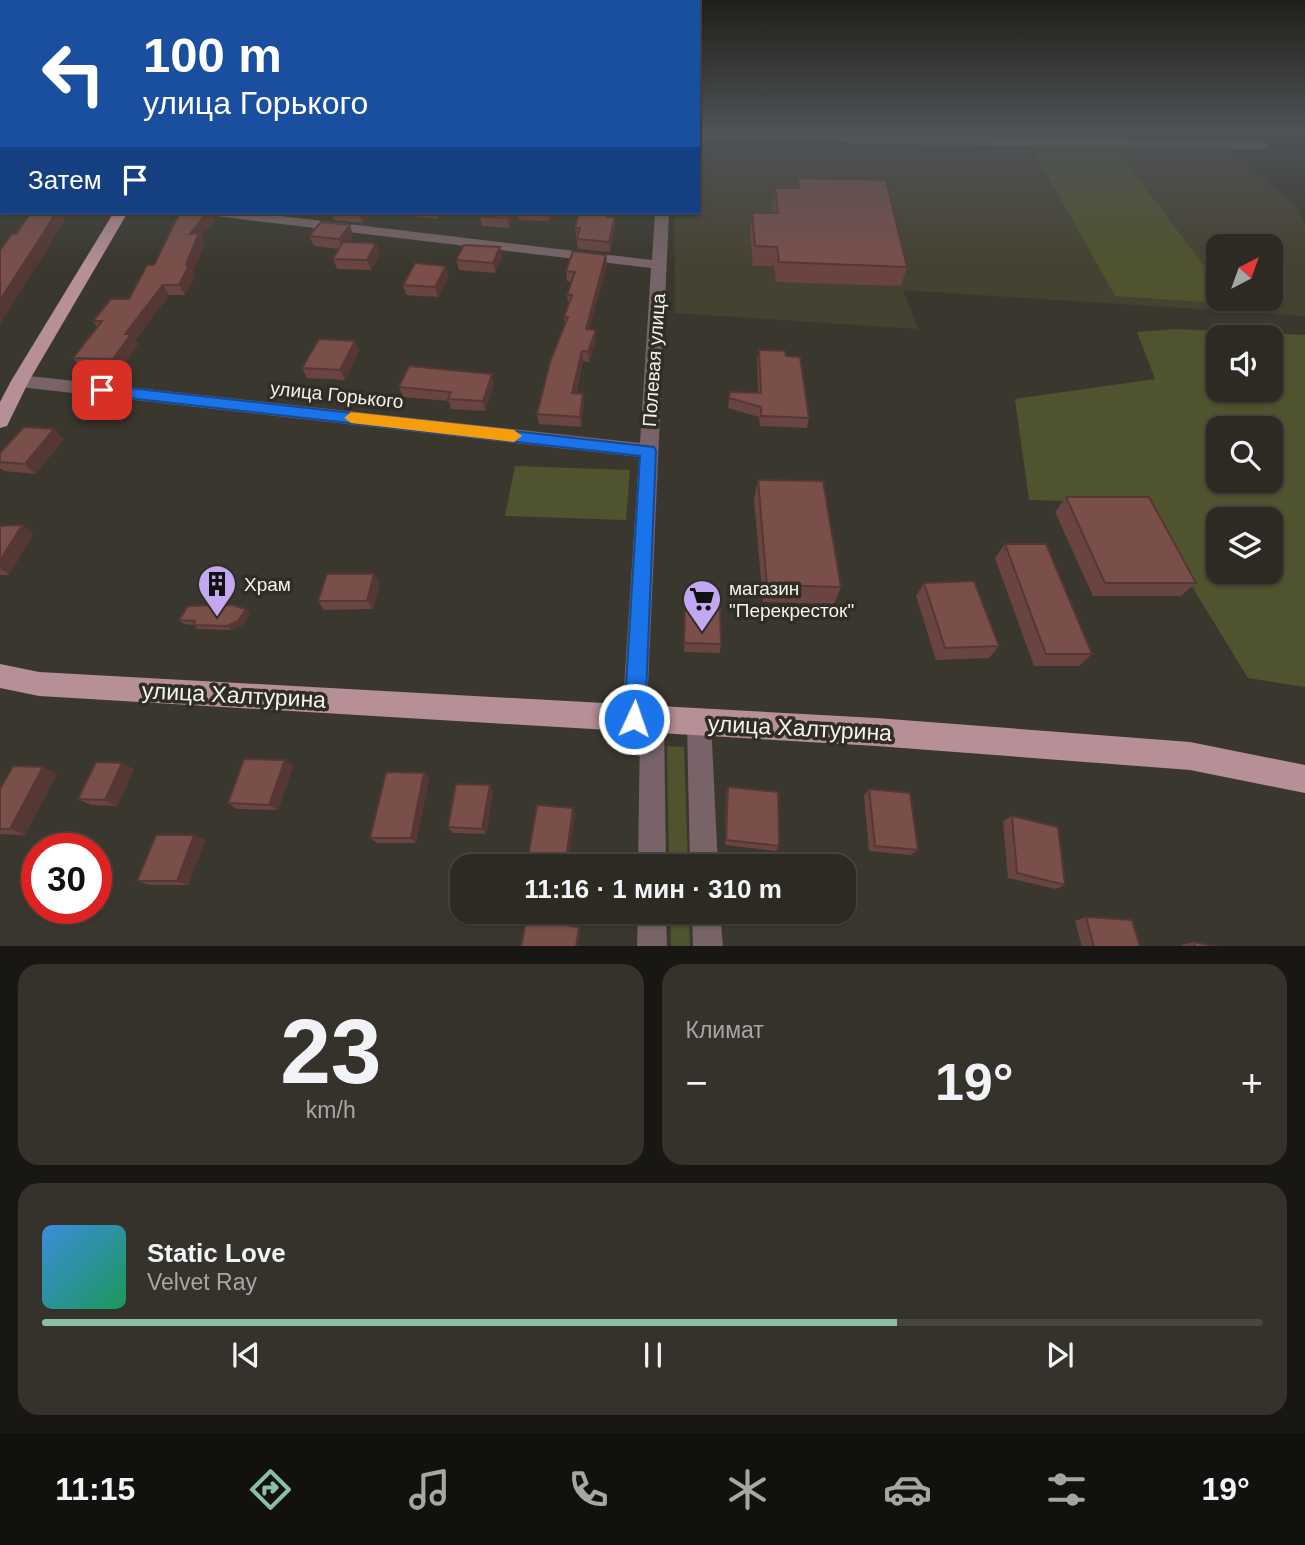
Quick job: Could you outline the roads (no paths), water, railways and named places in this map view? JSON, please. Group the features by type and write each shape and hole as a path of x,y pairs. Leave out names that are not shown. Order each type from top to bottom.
{"main road":[{"path":"0,421 20,381 120,214"},
{"name":"улица Халтурина","path":"0,676 39,684 889,733 1190,755 1305,779"}],"street":[{"path":"232,214 660,265"},
{"name":"Полевая улица","path":"651,854 643,719 648,451 662,214"},
{"name":"улица Горького","path":"20,381 648,451"},
{"path":"699,722 704,854"},
{"path":"652,924 652,946"},
{"path":"707,924 708,946"}],"place":[{"name":"Храм","path":"217,618"},
{"name":"магазин \"Перекресток\"","path":"702,633"}]}
